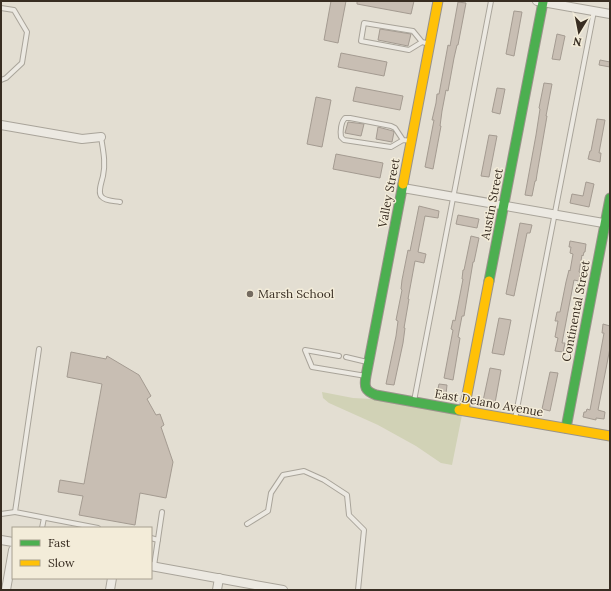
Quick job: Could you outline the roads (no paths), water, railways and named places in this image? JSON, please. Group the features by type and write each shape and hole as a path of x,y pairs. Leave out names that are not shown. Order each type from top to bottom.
{"street":[{"name":"Valley Street","path":"366,389 366,376 403,188 407,141 426,43 438,1"},
{"path":"540,2 610,14"},
{"name":"Austin Street","path":"464,410 504,206 540,2"},
{"path":"1,125 82,139 101,137"},
{"path":"403,188 608,224"},
{"name":"Continental Street","path":"566,428 608,224 610,198"},
{"name":"East Delano Avenue","path":"366,389 373,394 414,402 610,436"},
{"path":"1,540 12,542"},
{"path":"6,590 12,556"},
{"path":"152,566 283,590"},
{"path":"217,590 219,578"},
{"path":"110,590 112,579"}],"lane":[{"path":"414,402 491,1"},
{"path":"1,8 14,10 27,32 22,63 6,78 1,80"},
{"path":"515,419 594,11"},
{"path":"364,23 413,31 426,43 409,50 361,41 364,23"},
{"path":"345,118 391,126 395,128 407,141 391,146 384,146 344,140 341,137 340,132 343,120 345,118"},
{"path":"101,137 105,168 100,196 103,199 120,202"},
{"path":"14,512 39,349"},
{"path":"339,356 305,350 312,367 366,376"},
{"path":"346,357 369,362"},
{"path":"247,524 268,511 271,493 283,475 304,471 324,480 347,496 348,515 364,530 358,590"},
{"path":"1,514 14,512 76,526 87,527"},
{"path":"152,566 162,512"},
{"path":"42,527 44,518"},
{"path":"152,538 158,540"}],"place":[{"name":"Marsh School","path":"250,294"}]}
